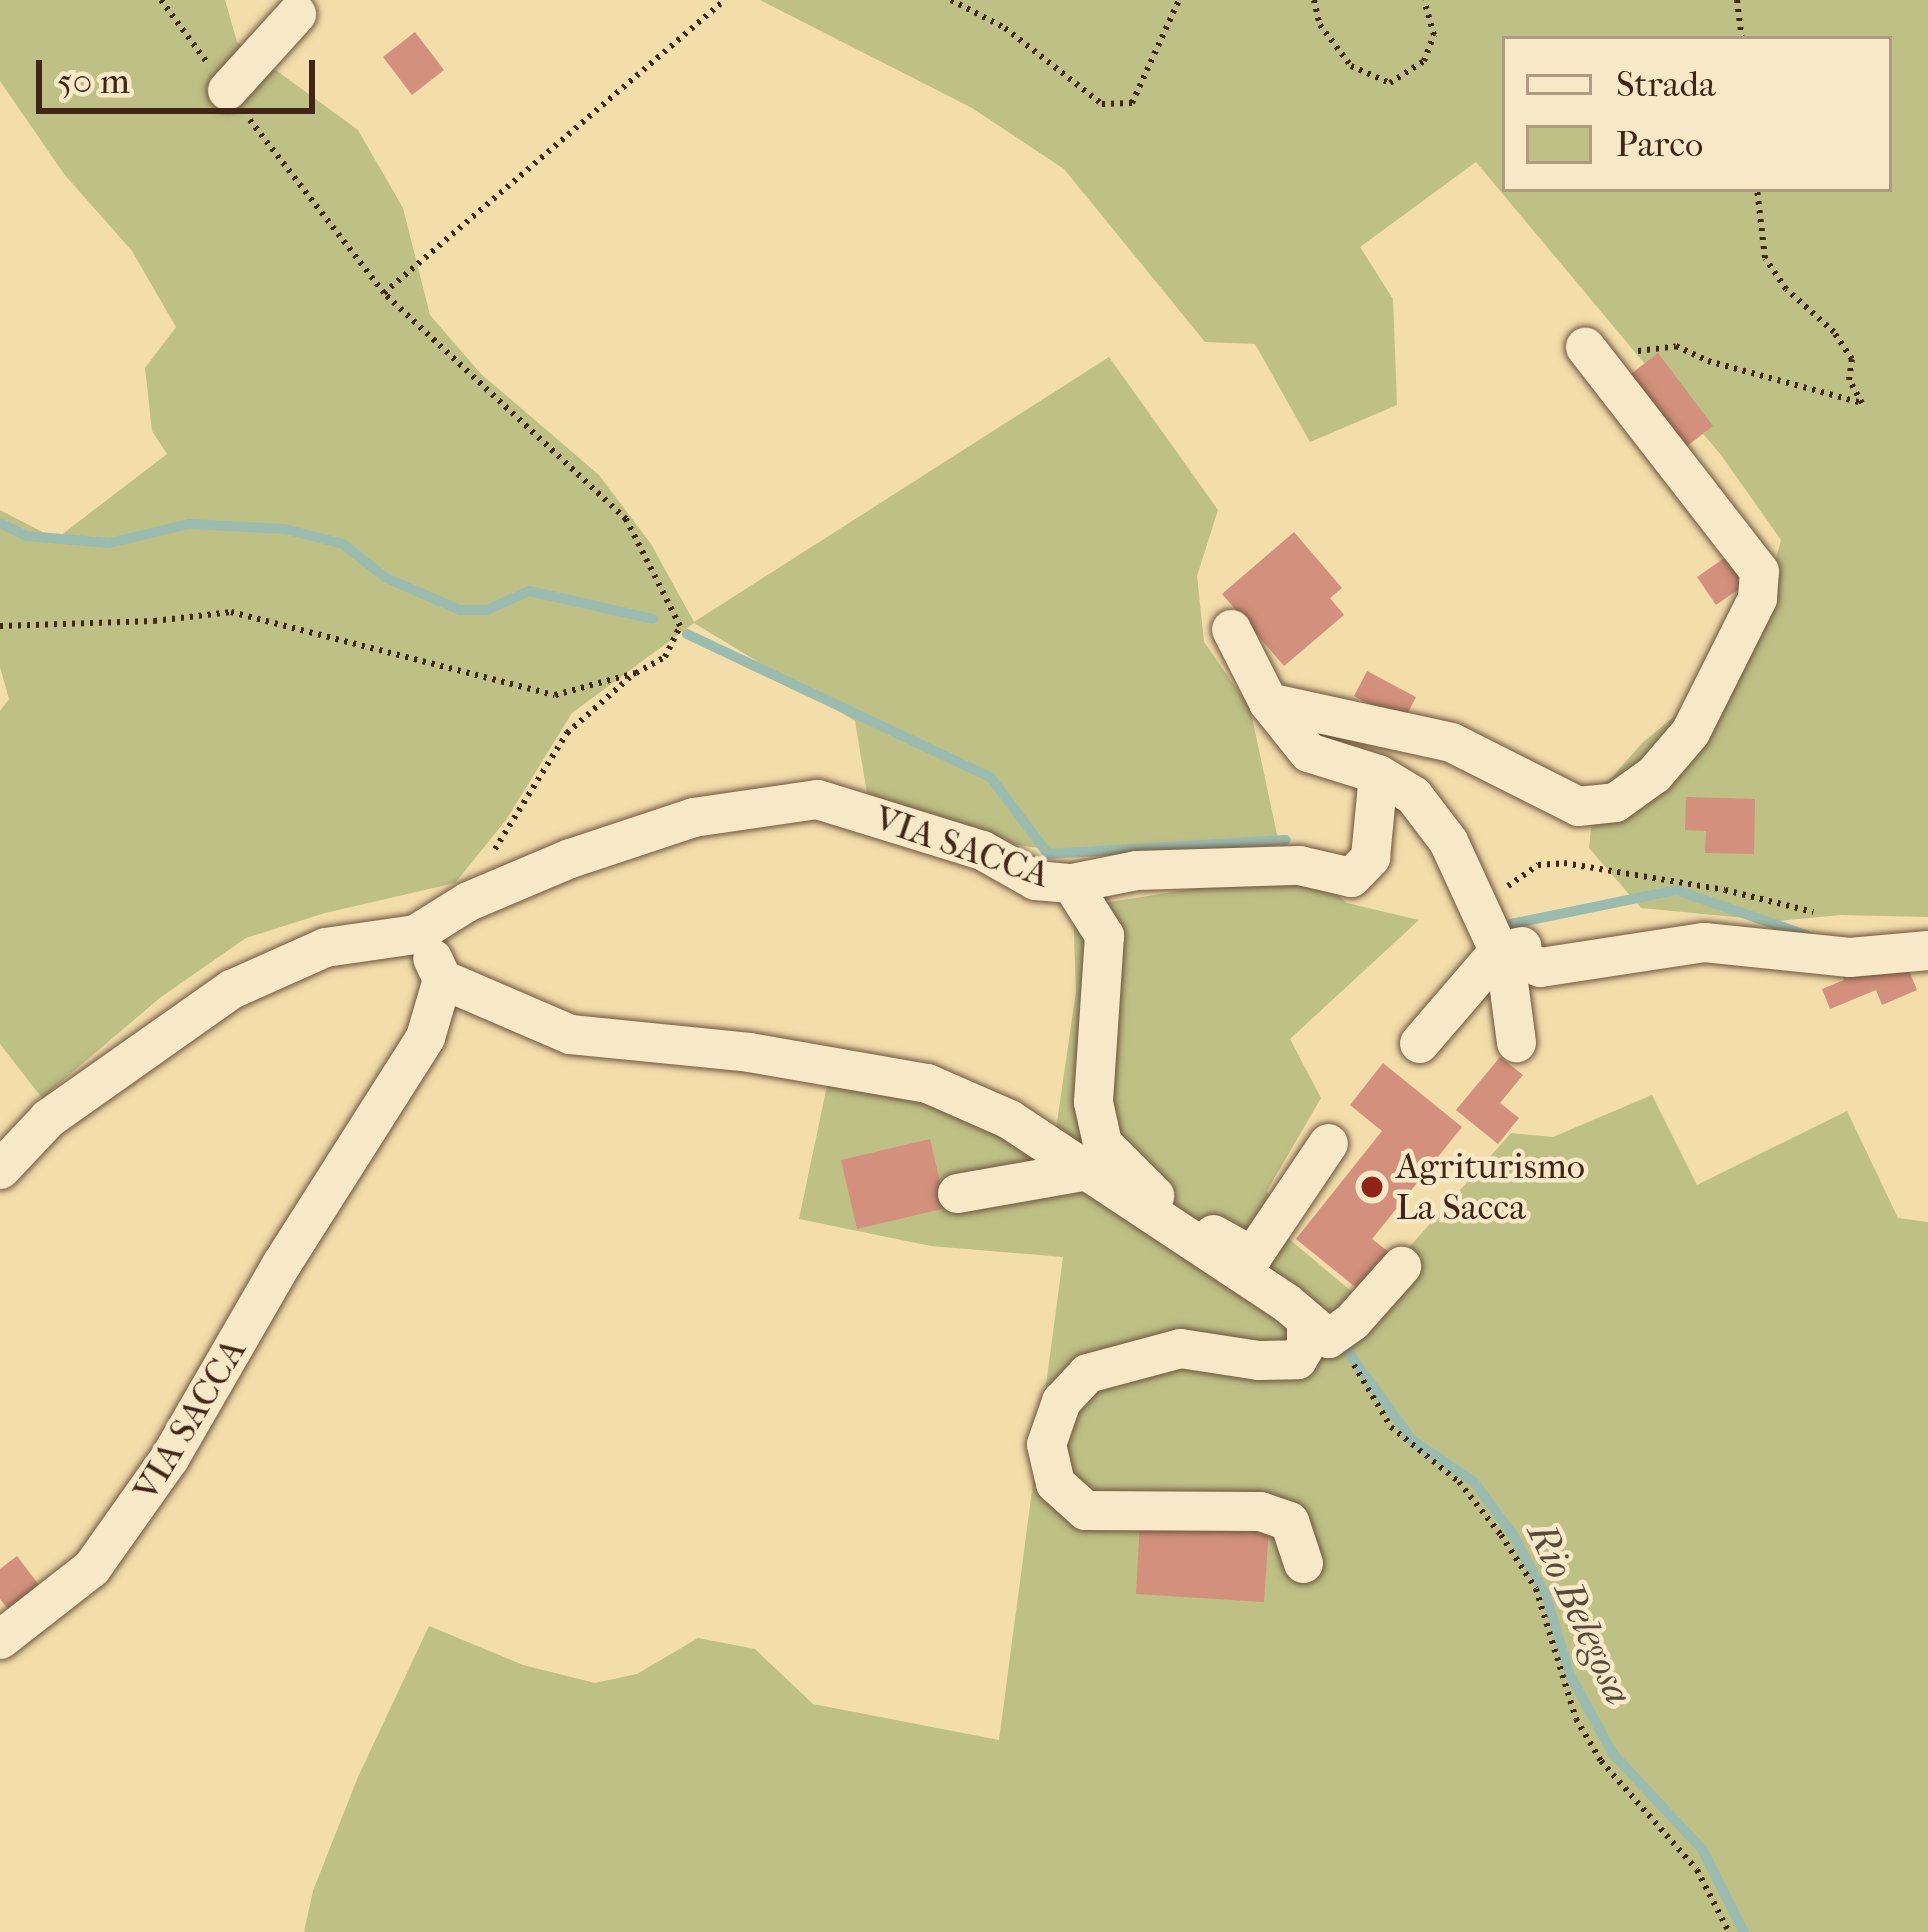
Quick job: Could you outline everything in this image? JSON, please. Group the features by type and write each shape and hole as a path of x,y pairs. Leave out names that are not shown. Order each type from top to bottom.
{"street":[{"path":"227,90 296,14"},
{"path":"1268,702 1451,742 1578,806 1615,802 1654,774 1690,732 1756,598 1759,571 1585,346"},
{"path":"1231,629 1268,702 1308,752 1378,774 1413,795 1448,841 1495,946 1516,1042"},
{"name":"VIA SACCA","path":"0,1169 48,1118 230,989 325,946 416,934 468,901 570,858 694,818 817,799 982,850 1035,880 1071,883 1136,869 1299,866 1351,877 1370,857 1378,774"},
{"path":"1071,883 1104,935 1093,1102 1102,1143 1252,1256 1328,1143"},
{"path":"416,934 442,979 570,1034 749,1052 927,1083 1009,1119 1287,1303 1317,1330"},
{"path":"1419,1043 1495,946 1562,939"},
{"path":"1495,946 1540,967 1704,942 1849,957 1928,950"},
{"name":"VIA SACCA","path":"0,1639 91,1568 136,1510 281,1264 424,1036 442,979"},
{"path":"957,1193 1082,1171"},
{"path":"1303,1563 1289,1521 1260,1510 1085,1510 1055,1483 1046,1444 1061,1400 1087,1373 1180,1348 1258,1360 1297,1359 1317,1330 1352,1322 1401,1266"}],"path":[{"path":"161,0 384,293 626,519 680,626 664,657 636,673 567,733 519,818"},
{"path":"384,293 725,0"},
{"path":"951,0 1005,28 1102,104 1132,103 1179,0"},
{"path":"1314,0 1320,25 1351,66 1390,83 1424,62 1434,35 1424,0"},
{"path":"1737,0 1742,36"},
{"path":"1585,346 1618,341 1634,353 1676,346 1708,361 1862,404 1850,380 1852,359 1834,332 1786,289 1765,258 1757,192"},
{"path":"0,626 154,621 231,612 555,695 636,673"},
{"path":"1495,946 1496,895 1538,865 1564,863 1725,890 1832,917"},
{"path":"1317,1330 1347,1352 1391,1426 1459,1482 1502,1535 1536,1589 1576,1719 1601,1761 1697,1870 1730,1932"}],"green space":[{"path":"0,0 225,0 237,42 358,130 403,208 430,315 481,374 599,475 651,544 694,622 1109,357 1218,510 1197,576 1204,642 1250,708 1278,839 1077,853 1017,845 867,793 855,721 694,623 572,713 506,820 455,883 325,913 246,938 161,997 42,1098 0,1044 0,711 9,699 0,667 0,510 56,539 167,454 152,431 145,368 176,327 132,251 64,174 0,81"},
{"path":"760,0 1928,0 1928,917 1840,915 1777,921 1641,908 1589,848 1594,798 1642,743 1722,677 1762,611 1781,540 1721,455 1476,162 1360,247 1393,299 1397,405 1310,442 1255,344 1205,342 1064,169 972,108"},
{"path":"1309,870 1347,903 1419,920 1290,1039 1321,1098 1267,1191 1283,1234 1362,1300 1511,1133 1553,1137 1652,1095 1697,1185 1847,1111 1898,1218 1928,1222 1928,1932 304,1932 313,1891 358,1777 429,1626 523,1665 595,1683 637,1674 698,1638 755,1649 813,1704 999,1740 1063,1257 931,1246 799,1219 833,1057 1055,1136 1076,991 1073,908"}],"building":[{"path":"415,32 444,70 412,95 383,57"},
{"path":"1658,353 1713,426 1682,450 1627,377"},
{"path":"1294,532 1342,588 1330,598 1344,615 1284,666 1222,594"},
{"path":"1726,557 1745,585 1716,605 1697,577"},
{"path":"1367,671 1416,697 1403,722 1354,696"},
{"path":"1686,797 1755,799 1754,854 1705,853 1706,831 1685,830"},
{"path":"1908,968 1917,990 1882,1005 1876,990 1830,1009 1822,989 1844,980 1841,972"},
{"path":"1500,1057 1523,1075 1500,1103 1519,1118 1498,1144 1456,1110"},
{"path":"1383,1063 1462,1127 1372,1239 1394,1256 1364,1294 1296,1239 1382,1131 1350,1105"},
{"path":"930,1139 946,1208 857,1229 841,1160"},
{"path":"1140,1521 1269,1528 1264,1602 1136,1594"},
{"path":"17,1556 39,1585 8,1609 0,1599 0,1569"}],"waterway":[{"path":"0,523 27,536 109,543 189,524 285,529 343,544 386,578 460,610 487,610 529,591 653,619"},
{"path":"687,634 991,778 1048,854 1286,840"},
{"path":"1511,924 1676,890 1806,935"},
{"name":"Rio Belegosa","path":"1340,1341 1412,1440 1474,1482 1513,1535 1546,1596 1570,1675 1613,1754 1702,1849 1744,1932"}],"place":[{"name":"Agriturismo La Sacca","path":"1372,1187"}]}
